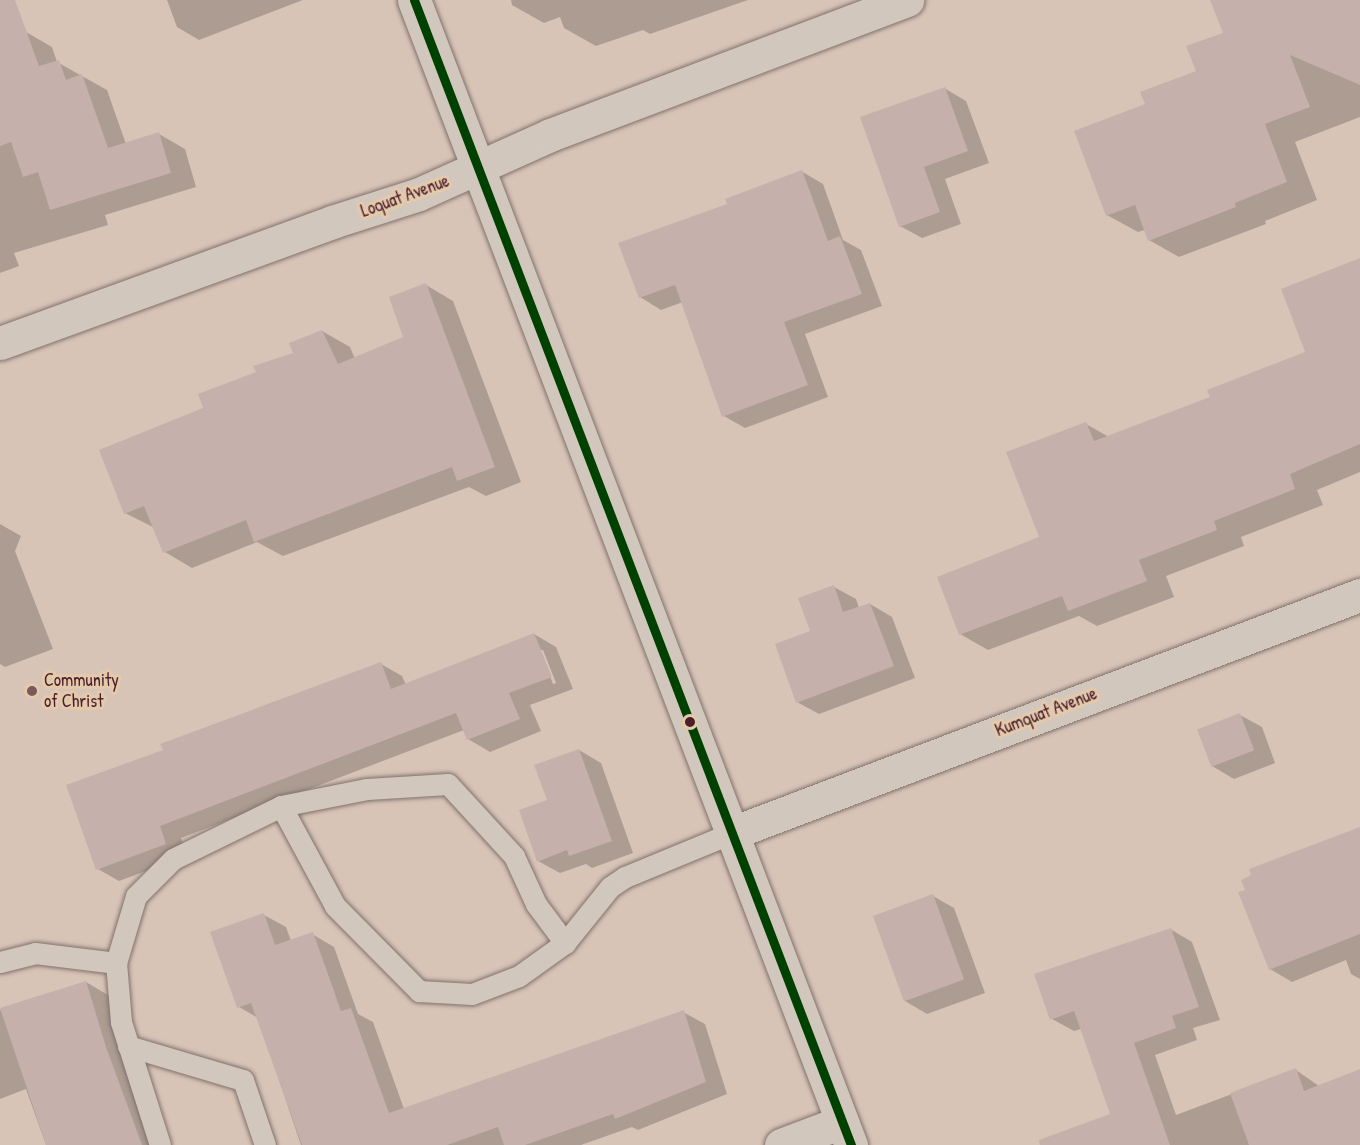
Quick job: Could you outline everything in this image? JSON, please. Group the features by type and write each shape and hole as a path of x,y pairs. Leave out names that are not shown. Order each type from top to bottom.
{"street":[{"path":"414,0 846,1134 781,1145"},
{"name":"Loquat Avenue","path":"0,343 322,226 419,194 550,135 907,0"},
{"name":"Kumquat Avenue","path":"732,833 1360,595"}],"lane":[{"path":"160,1145 121,1022 116,963 136,896 173,859 281,806 367,789 448,784 514,855 536,904 565,943"},
{"path":"281,806 335,906 419,991 471,994 519,976 565,943 610,887 625,877 732,833"},
{"path":"0,962 35,953 116,963"},
{"path":"129,1046 243,1080 265,1145"}],"building":[{"path":"0,0 15,0 39,66 59,60 66,80 82,74 108,148 159,132 171,173 50,210 38,172 23,177 11,142 0,146"},
{"path":"1210,0 1360,0 1360,85 1290,55 1310,107 1265,124 1287,182 1235,203 1236,207 1148,241 1135,205 1106,216 1074,131 1145,104 1140,92 1196,71 1186,46 1223,33"},
{"path":"945,87 968,151 924,167 940,212 899,227 860,117"},
{"path":"802,170 828,241 840,236 862,294 784,322 808,385 722,417 675,285 639,298 618,243 727,204 725,199"},
{"path":"1360,258 1360,444 1290,474 1295,489 1214,521 1217,530 1139,560 1147,581 1068,611 1062,596 959,635 937,577 1039,537 1006,452 1086,422 1094,441 1210,397 1207,390 1305,352 1281,289"},
{"path":"426,283 495,467 457,481 452,467 254,542 246,520 163,553 144,506 124,514 99,450 203,408 198,394 256,372 253,366 293,353 289,343 322,330 338,364 403,337 389,297"},
{"path":"834,585 843,612 870,603 894,666 796,703 775,644 810,631 798,598"},
{"path":"534,633 552,677 509,693 520,719 467,740 456,713 160,826 166,844 96,870 66,785 163,750 160,744 381,662 391,689"},
{"path":"1240,713 1254,750 1211,767 1197,729"},
{"path":"579,749 612,841 569,856 567,850 537,862 519,810 547,800 534,765"},
{"path":"1360,827 1360,934 1269,970 1238,892 1245,890 1241,880 1251,875 1249,869"},
{"path":"933,894 964,980 904,1001 873,916"},
{"path":"264,913 275,945 313,932 341,1011 351,1008 389,1113 684,1010 706,1082 615,1119 613,1114 525,1145 504,1145 498,1127 447,1145 302,1145 251,1003 237,1008 210,932"},
{"path":"1171,928 1199,1007 1172,1016 1176,1028 1134,1043 1170,1145 1040,1145 1039,1140 1110,1114 1074,1011 1050,1020 1034,974"},
{"path":"86,981 106,1047 142,1145 46,1145 0,1008"},
{"path":"1296,1068 1304,1091 1360,1069 1360,1145 1249,1145 1230,1093"}],"transit line":[{"path":"414,0 851,1145"}],"place":[{"name":"Community of Christ","path":"32,691"}]}
